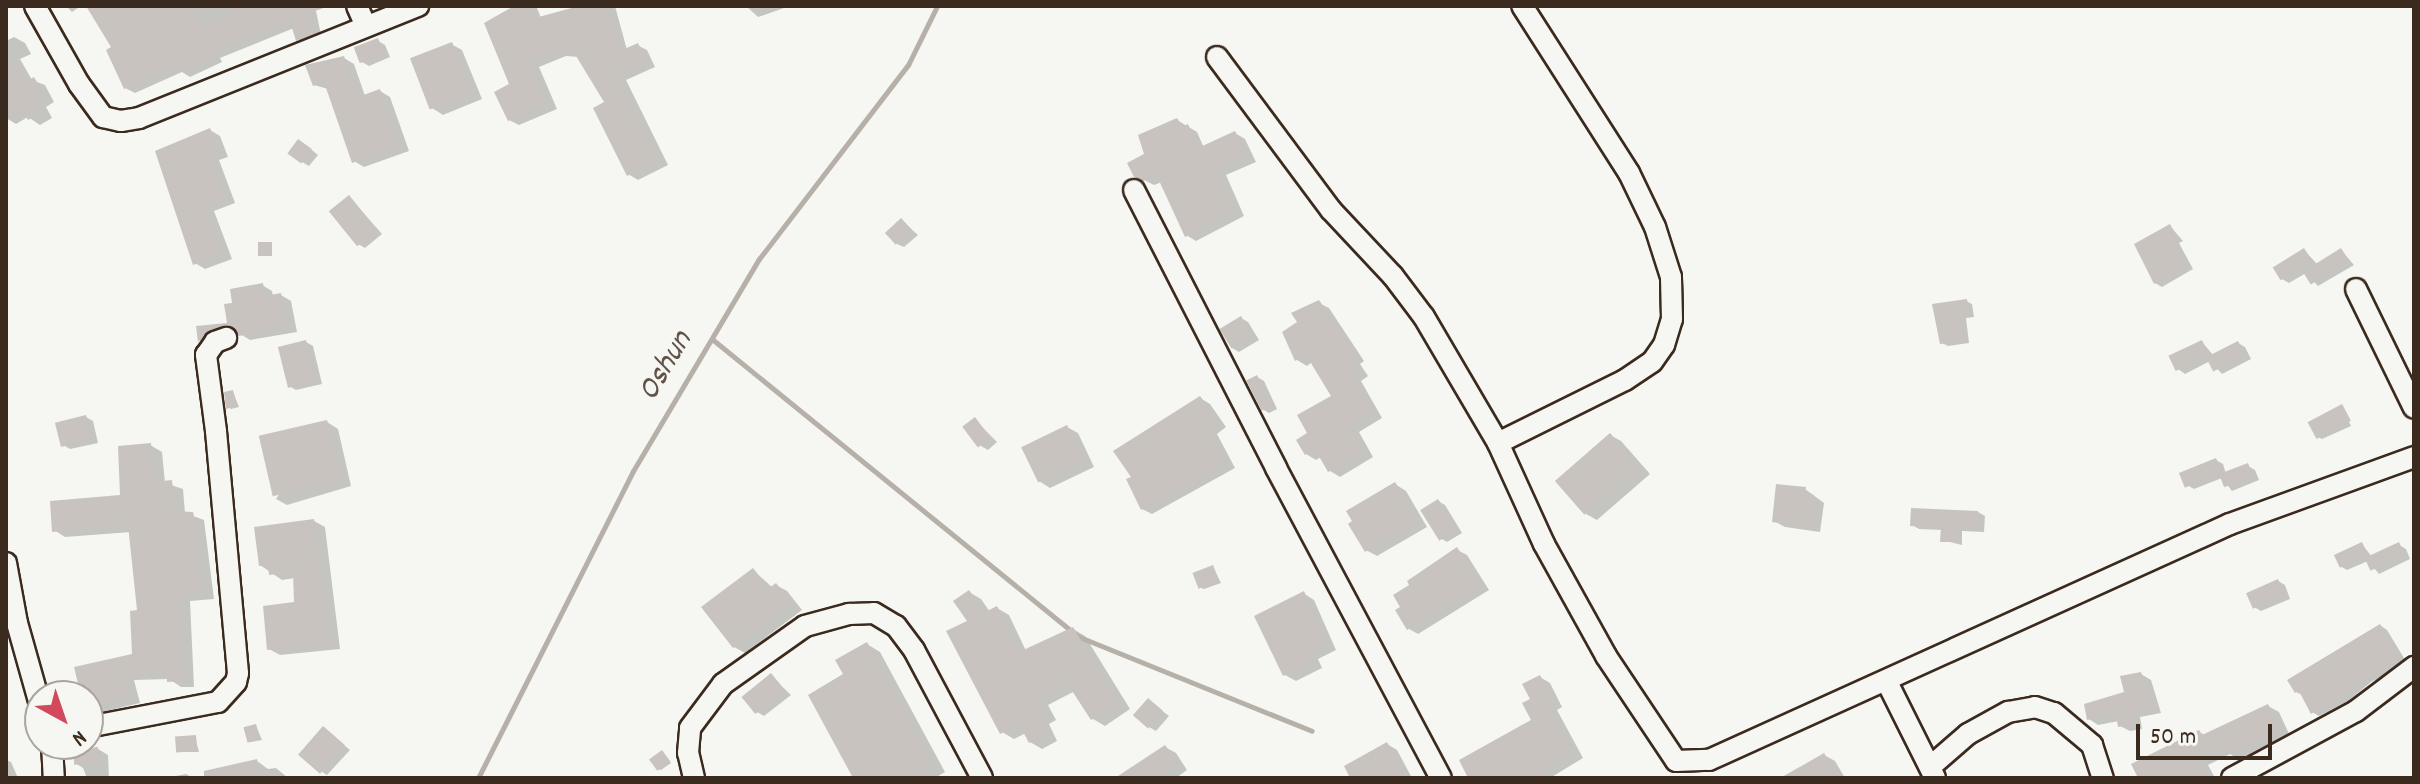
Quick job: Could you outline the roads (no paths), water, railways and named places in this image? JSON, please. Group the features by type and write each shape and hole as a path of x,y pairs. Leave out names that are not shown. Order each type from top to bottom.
{"street":[{"path":"35,6 79,84 103,117 121,121 139,118 418,6"},
{"path":"357,6 366,26"},
{"path":"1498,443 1625,380 1652,362 1664,345 1672,319 1671,277 1629,173 1522,6"},
{"path":"1217,57 1331,210 1393,276 1424,317 1498,443 1544,544 1606,656 1676,761 1709,760 2230,524 2414,457"},
{"path":"1134,190 1276,468 1441,778"},
{"path":"2356,289 2414,408"},
{"path":"104,724 218,702 236,682 238,673 219,461 206,355 215,342 226,338"},
{"path":"6,563 17,623 33,680"},
{"path":"694,778 688,753 690,728 723,684 805,626 849,614 874,613 896,626 914,650 982,778"},
{"path":"2232,778 2356,711 2414,667"},
{"path":"1887,682 1932,773 1968,734 2008,712 2035,707 2054,713 2092,745 2103,778"}],"waterway":[{"name":"Oshun","path":"478,778 633,471 759,259 908,65 937,6"},
{"path":"712,339 1077,636 1312,731"}]}
